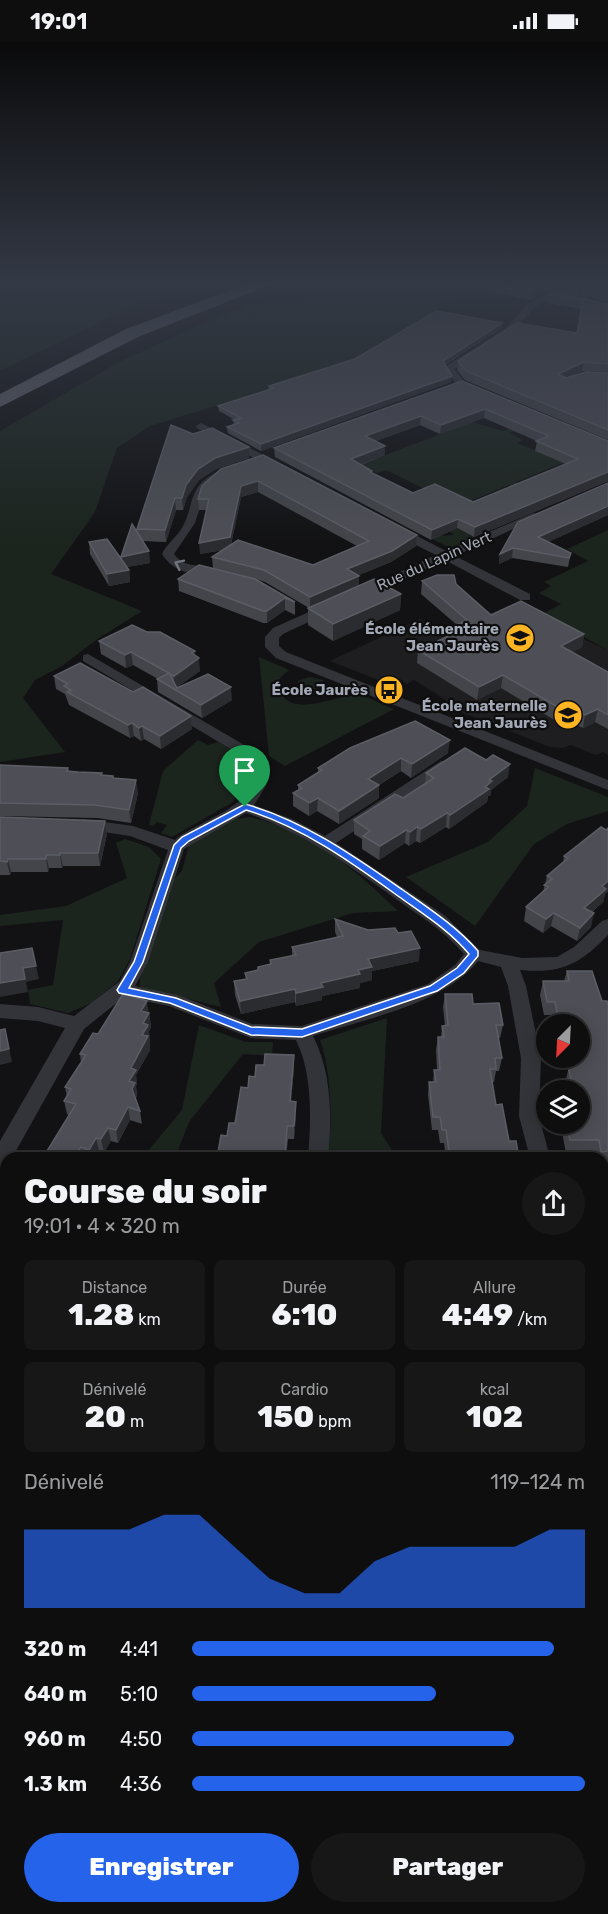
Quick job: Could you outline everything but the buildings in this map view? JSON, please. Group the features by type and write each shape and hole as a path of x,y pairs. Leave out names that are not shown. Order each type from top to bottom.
{"highway":[{"path":"0,386 32,369"},
{"path":"0,401 61,369"}],"street":[{"path":"450,369 461,384 477,390"},
{"path":"447,390 461,384"},
{"path":"201,426 266,456 285,470"},
{"path":"230,576 182,567 171,560 168,554 188,525 195,498 201,487 211,479 266,456"},
{"name":"Rue du Lapin Vert","path":"549,510 278,631 272,637 272,647 290,658 608,785"},
{"path":"389,526 525,597"},
{"path":"296,606 309,616"},
{"path":"5,1152 77,1024 122,990 139,962 177,847 186,839 245,807 265,774 261,760 88,658"},
{"path":"327,842 459,755"},
{"path":"245,807 265,813 327,842 456,933 474,954 509,964 567,960 608,925"},
{"path":"67,824 97,825 133,831 177,847"},
{"path":"122,990 172,1000 251,1031 302,1033 434,989 461,970 474,954"},
{"path":"509,964 517,986 531,1058 529,1116 538,1152"},
{"path":"0,1011 38,1014 77,1024"},
{"path":"302,1033 314,1057 321,1125 319,1152"}],"shaded area":[{"path":"107,369 334,369 150,426 117,448 95,512 51,574 142,611 96,640 62,666 35,680 23,698 65,752 0,762 0,431"},
{"path":"472,422 503,431 527,422 533,424 510,433 523,440 518,443 557,460 601,462 601,465 560,464 516,482 557,501 551,504 509,485 449,510 449,524 475,538 450,548 434,540 436,536 454,535 446,529 439,496 386,470 377,473 315,442 318,440 364,463"},
{"path":"608,530 608,650 582,636 535,618 561,604 539,593 551,586 544,582 588,561 567,549"},
{"path":"521,611 608,650 608,755 603,752 596,755 571,745 563,748 550,747 440,704 446,700 414,680 407,684 400,679 393,682 387,678 381,681 330,661 420,619 441,631 478,614"},
{"path":"259,657 289,670 279,679 277,686 283,697 292,703 314,704 359,696 394,709 285,766 269,756"},
{"path":"310,677 323,680 326,688 315,693 298,689 298,681"},
{"path":"198,740 208,745 218,742 247,759 253,769 233,802 172,837 161,833 167,825 157,822 153,826 149,825 163,771"},
{"path":"535,768 608,797 608,811 567,824 534,844 475,926 406,877 488,842 527,806"},
{"path":"250,817 292,831 311,841 349,867 398,911 353,913 259,942 214,983 221,1007 140,987 140,978 173,880 182,871 189,845 235,819"},
{"path":"125,839 149,847 161,859 130,959 118,981 92,1003 68,1013 30,1004 28,990 53,985 63,920 0,926 0,915 66,906 127,878 116,843"},
{"path":"387,1018 381,1133 393,1152 328,1152 330,1099 327,1067 320,1040"},
{"path":"199,1025 246,1042 273,1042 272,1056 243,1054 189,1122 177,1152 147,1152 182,1110"}],"place":[{"name":"École élémentaire Jean Jaurès","path":"520,638"},
{"name":"École Jaurès","path":"389,690"},
{"name":"École maternelle Jean Jaurès","path":"568,715"}],"route":[{"path":"245,807 265,813 342,851 456,933 474,954 461,970 434,989 302,1033 251,1031 172,1000 152,994 122,990 139,962 177,847 186,839 245,807"}]}
